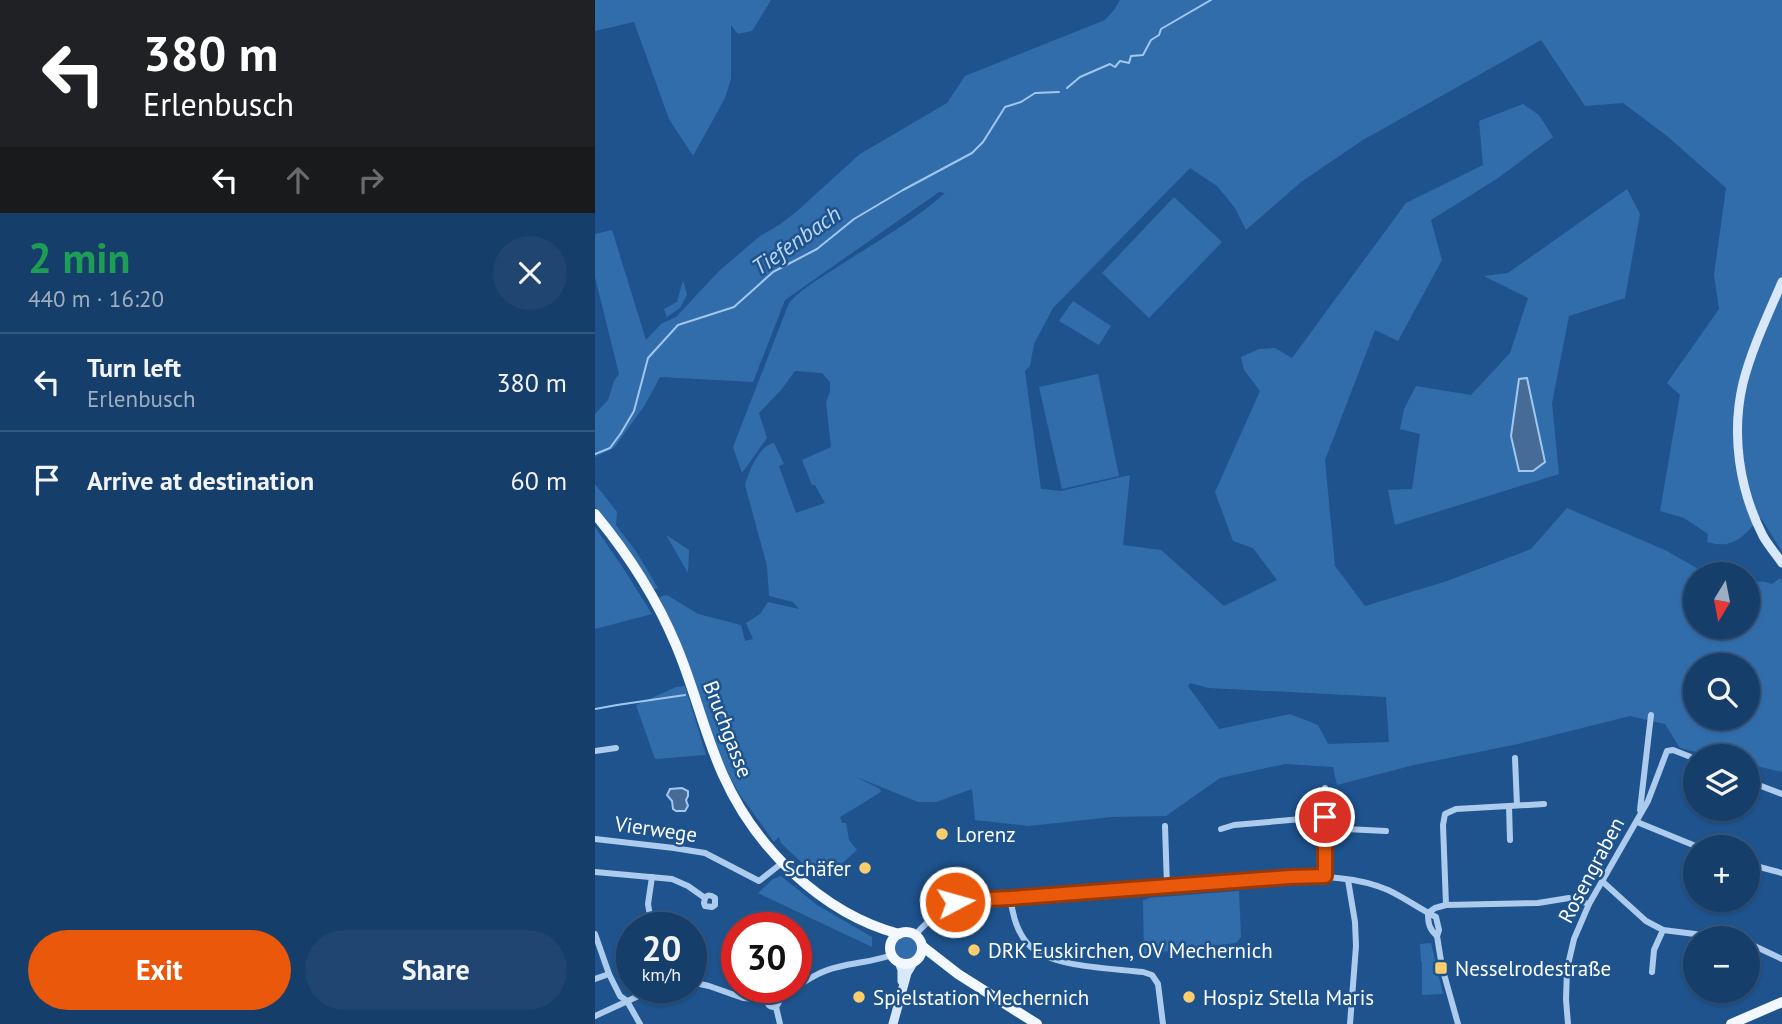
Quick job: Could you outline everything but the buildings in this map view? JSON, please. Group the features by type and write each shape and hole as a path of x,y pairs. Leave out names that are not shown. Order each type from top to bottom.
{"main road":[{"name":"Bruchgasse","path":"595,514 634,566 662,614 682,661 718,763 734,798 756,832 782,863 803,881 883,935 894,954"},
{"name":"Bruchgasse","path":"866,922 899,934"},
{"path":"916,960 922,950 919,938 907,932 892,940 894,954 908,964 916,960 928,960 958,974"},
{"path":"922,946 958,974 1037,1024"},
{"path":"1731,1024 1782,1002"}],"street":[{"path":"1782,282 1756,342 1743,383 1738,413 1739,467 1745,494 1764,537 1782,563"},
{"name":"Rosengraben","path":"1638,818 1650,715"},
{"path":"595,751 616,748"},
{"name":"Rosengraben","path":"1568,1024 1567,969 1574,939 1589,904 1648,801 1667,751 1673,750 1683,754"},
{"path":"1515,758 1517,805"},
{"path":"1760,785 1782,794"},
{"path":"1325,788 1325,876"},
{"path":"1446,905 1443,825 1445,814 1456,808 1544,804"},
{"path":"1509,806 1510,840"},
{"path":"1221,829 1234,825 1325,817"},
{"path":"1638,818 1683,840"},
{"path":"1165,826 1167,886"},
{"path":"1325,828 1386,831"},
{"name":"Vierwege","path":"595,839 705,853 759,881 782,863"},
{"path":"1760,867 1782,873"},
{"path":"595,872 672,880 688,886 705,898"},
{"path":"915,935 942,909 965,900 1325,876 1371,884 1388,890 1436,918 1442,967 1458,1024"},
{"path":"649,912 652,877"},
{"path":"1348,880 1356,946 1350,1024"},
{"path":"1603,882 1647,921 1663,930 1683,932"},
{"path":"1010,898 1020,933 1028,944 1042,955 1059,961 1152,975 1159,984 1163,1024"},
{"path":"1428,913 1446,905 1538,903 1569,898 1589,904"},
{"path":"1652,972 1654,950 1663,930"},
{"path":"595,934 616,988"},
{"path":"1760,948 1782,958"},
{"path":"812,979 827,970 894,954 902,973 902,993"},
{"path":"893,1024 907,974 916,960"},
{"path":"595,979 609,974"},
{"path":"595,1016 623,1003"},
{"path":"628,1003 640,1024"},
{"path":"767,1003 770,1007 776,1007"},
{"path":"778,1003 776,1007 780,1024"}],"shaded area":[{"path":"595,0 771,0 752,31 738,34 731,25 731,79 725,98 693,156 669,119 634,22 595,31"},
{"path":"1120,0 1782,0 1782,552 1761,518 1737,540 1717,544 1707,542 1708,534 1684,518 1660,511 1680,395 1667,383 1719,309 1714,275 1726,188 1667,136 1623,103 1585,106 1541,40 1363,140 1301,182 1246,230 1235,208 1217,186 1190,168 1053,308 1034,344 1030,366 1025,371 1041,489 1061,491 1130,475 1123,545 1161,550 1224,606 1277,580 1253,548 1233,541 1215,492 1260,391 1244,370 1241,357 1259,349 1275,348 1292,358 1406,203 1483,165 1479,121 1523,104 1539,115 1553,137 1498,178 1431,220 1442,260 1398,341 1375,330 1325,460 1335,566 1365,606 1447,581 1531,549 1567,508 1665,550 1686,562 1683,562 1683,639 1761,639 1761,582 1772,584 1780,578 1782,772 1760,767 1760,744 1683,744 1683,749 1665,724 1630,716 1337,785 1333,767 1285,764 1220,778 1166,816 1112,817 1029,826 975,820 972,789 936,802 918,802 854,776 881,792 840,817 842,823 846,823 849,840 857,850 830,874 817,872 804,864 781,843 779,837 774,842 738,792 717,752 681,647 659,597 667,595 698,614 741,625 745,641 753,639 746,623 760,614 768,602 799,609 793,602 769,596 767,566 745,485 759,454 774,443 784,464 779,466 796,513 825,503 815,485 812,485 802,460 831,447 826,402 830,382 822,373 795,371 759,413 767,438 742,473 733,447 789,303 807,287 908,222 945,193 939,192 785,300 753,382 660,377 645,405 614,448 595,457 595,414 608,400 619,374 595,277 595,234 612,230 646,340 661,324 676,317 719,271 760,236 796,212 860,154 947,103 965,76 1105,20","holes":["1190,683 1209,688 1386,697 1389,742 1328,744 1318,725 1290,714 1219,729 1188,686"]},
{"path":"1627,189 1640,214 1625,298 1569,316 1552,403 1559,474 1395,525 1388,490 1412,489 1420,434 1400,429 1404,409 1416,386 1471,395 1510,353 1528,298 1484,276 1508,273"},
{"path":"1174,197 1222,242 1149,318 1102,273"},
{"path":"683,280 687,295 680,308 667,317 664,309 677,302"},
{"path":"1073,301 1111,326 1099,345 1059,321"},
{"path":"1098,374 1119,476 1062,489 1039,387"},
{"path":"1527,378 1545,462 1533,471 1519,471 1511,436 1519,379"},
{"path":"595,484 617,512 616,525 658,588 654,589 595,507"},
{"path":"595,527 625,571 652,614 595,629"},
{"path":"666,535 689,550 688,573"},
{"path":"685,686 706,755 655,759 636,705 676,687"},
{"path":"682,788 688,791 688,806 685,811 673,809 672,801 667,795 670,789"},
{"path":"781,876 817,905 872,937 872,947 812,919 812,912 798,912 758,893 773,879"},
{"path":"1239,891 1241,937 1236,943 1144,954 1143,900"},
{"path":"906,936 915,939 918,948 915,957 906,960 897,957 894,948 897,939"},
{"path":"1431,943 1443,994 1422,995 1420,944"}],"waterway":[{"name":"Tiefenbach","path":"1067,88 1080,77 1110,64 1115,67 1120,61 1129,63 1131,56 1143,55 1161,29 1211,0"},
{"name":"Tiefenbach","path":"595,454 610,448 621,433 634,411 648,358 678,325 734,307 773,272 817,249 854,219 972,153 983,142 1005,107 1021,102 1035,93 1059,92"},
{"path":"595,709 685,695"}],"place":[{"name":"Lorenz","path":"942,834"},
{"name":"Schäfer","path":"865,868"},
{"name":"DRK Euskirchen, OV Mechernich","path":"974,950"},
{"name":"Nesselrodestraße","path":"1441,968"},
{"name":"Spielstation Mechernich","path":"859,997"},
{"name":"Hospiz Stella Maris","path":"1189,997"}],"route":[{"path":"955,902 1325,876 1325,817"}]}
